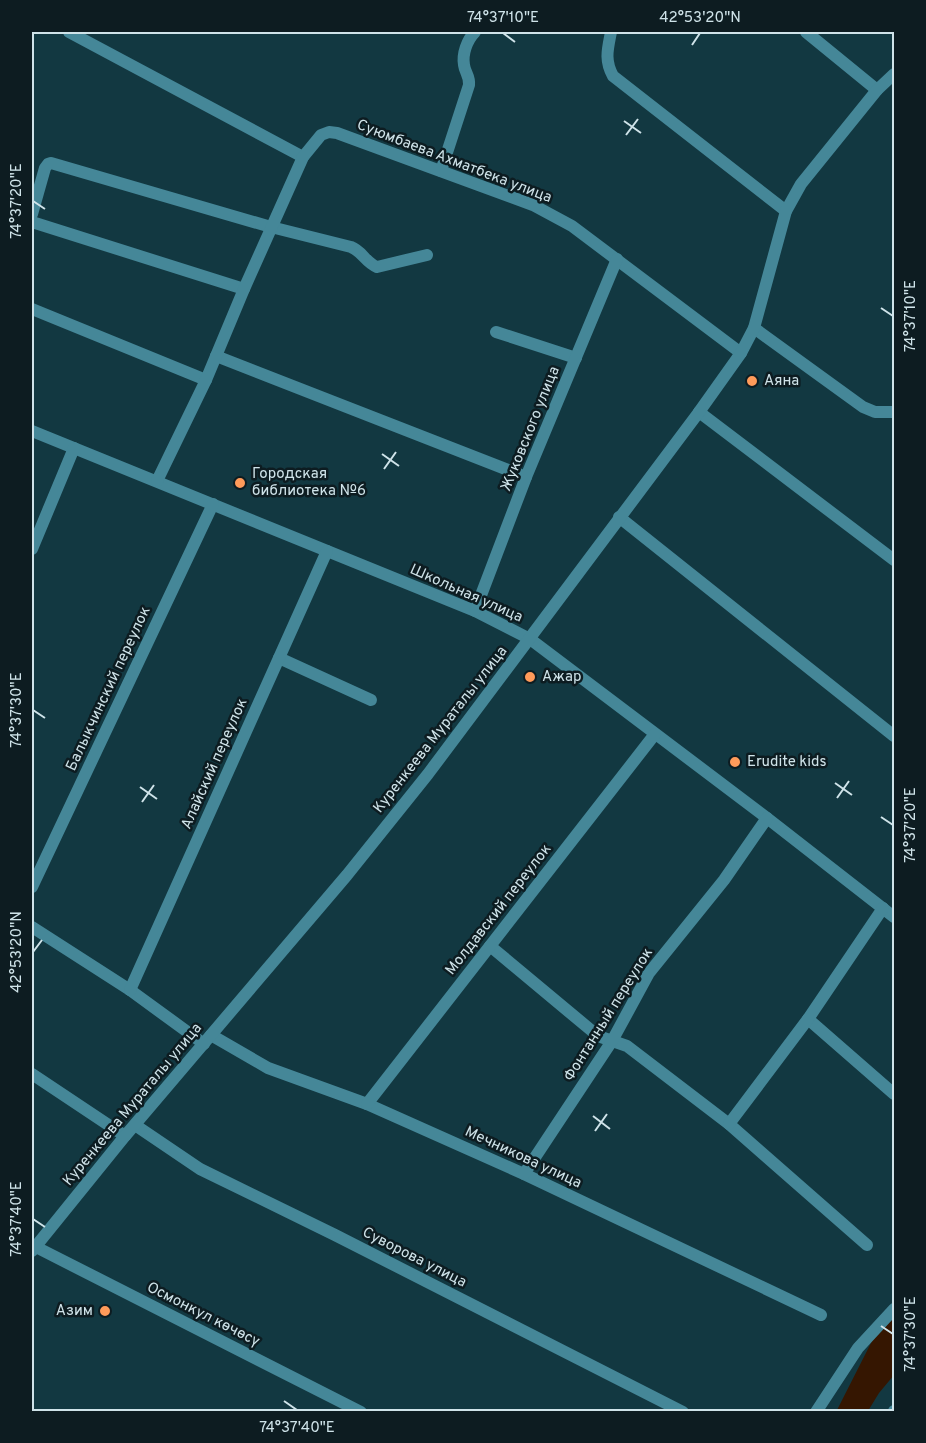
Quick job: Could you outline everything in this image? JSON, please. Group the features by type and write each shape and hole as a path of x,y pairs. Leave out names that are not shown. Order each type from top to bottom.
{"street":[{"path":"69,32 303,157 206,380 157,481"},
{"path":"441,171 469,85 470,80 464,64 467,44 475,32"},
{"path":"611,32 606,54 607,66 613,76 786,211"},
{"path":"806,32 877,90"},
{"name":"Куренкеева Мураталы улица","path":"33,1248 347,875 428,774 699,412 741,353 754,328 786,211 801,184 877,90 894,74"},
{"name":"Суюмбаева Ахматбека улица","path":"303,157 321,135 329,132 337,133 533,205 572,226 741,353"},
{"path":"32,214 45,168 51,163 271,227 354,248 370,265 377,267 427,255"},
{"path":"32,222 244,289"},
{"name":"Жуковского улица","path":"475,611 526,477 617,259"},
{"path":"32,309 206,380"},
{"path":"754,328 863,407 874,412 894,412"},
{"path":"496,332 576,358"},
{"path":"216,356 526,477"},
{"path":"699,412 894,560"},
{"name":"Школьная улица","path":"32,431 475,611 530,639 894,917"},
{"path":"32,549 74,448"},
{"name":"Балыкчинский переулок","path":"32,888 213,504"},
{"path":"619,517 894,736"},
{"name":"Алайский переулок","path":"130,990 327,551"},
{"path":"279,658 371,700"},
{"name":"Молдавский переулок","path":"367,1104 655,734"},
{"name":"Фонтанный переулок","path":"524,1174 612,1041 649,973 724,880 767,818"},
{"path":"729,1124 808,1018 883,908"},
{"name":"Мечникова улица","path":"32,927 207,1040 268,1068 367,1104 524,1174 821,1315"},
{"path":"490,946 598,1036 627,1046 729,1124 867,1245"},
{"path":"808,1018 894,1094"},
{"path":"32,1074 125,1136"},
{"name":"Суворова улица","path":"135,1125 200,1169 346,1240 683,1412"},
{"name":"Осмонкул көчөсү","path":"33,1248 361,1412"},
{"path":"816,1412 858,1348 894,1309"}],"shaded area":[{"path":"894,1318 894,1375 868,1411 836,1412 872,1341"}],"place":[{"name":"Аяна","path":"752,381"},
{"name":"Городская библиотека №6","path":"240,483"},
{"name":"Ажар","path":"530,677"},
{"name":"Erudite kids","path":"735,762"},
{"name":"Азим","path":"105,1311"}]}
